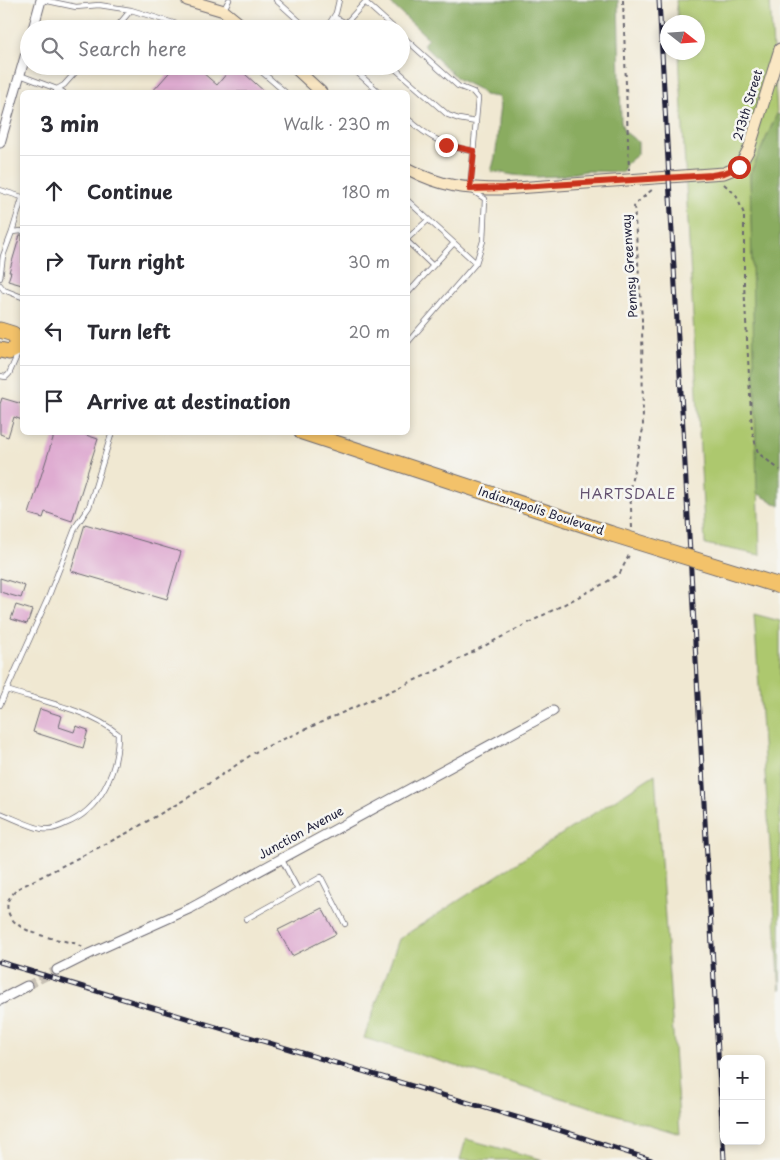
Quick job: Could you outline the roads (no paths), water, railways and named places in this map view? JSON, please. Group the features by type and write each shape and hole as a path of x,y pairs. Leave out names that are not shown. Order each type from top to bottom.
{"highway":[{"path":"0,330 13,334 20,343"},
{"path":"0,350 9,352 20,347"},
{"name":"Indianapolis Boulevard","path":"311,435 612,534 780,586"}],"street":[{"path":"36,20 42,0"},
{"path":"188,0 226,5 238,20"},
{"name":"213th Street","path":"470,189 712,175 739,167 749,149 780,49"},
{"path":"0,142 20,75"},
{"path":"303,75 319,90"},
{"path":"410,170 445,184 470,189"},
{"name":"Junction Avenue","path":"57,970 190,908 553,711"},
{"path":"0,1000 27,986"}],"lane":[{"path":"42,0 76,7 98,5 131,10 164,20"},
{"path":"276,0 298,20"},
{"path":"283,6 288,0"},
{"path":"332,20 338,0"},
{"path":"352,20 366,1 386,20"},
{"path":"123,20 131,10"},
{"path":"334,17 339,20"},
{"path":"410,43 458,86 476,95 478,104 470,189 485,199 483,241 476,263 410,340"},
{"path":"20,75 57,90 73,75"},
{"path":"265,75 283,90"},
{"path":"360,75 377,90"},
{"path":"402,75 448,115 476,122"},
{"path":"410,121 437,141 455,148 474,151"},
{"path":"0,190 20,197"},
{"path":"410,204 476,263"},
{"path":"0,278 3,256 20,205"},
{"path":"410,236 428,220"},
{"path":"12,232 20,231"},
{"path":"410,291 454,243"},
{"path":"410,244 433,266"},
{"path":"0,285 4,290 20,296"},
{"path":"0,376 6,377 9,374 20,350"},
{"path":"0,705 48,598 76,526 89,507 111,435"},
{"path":"0,813 43,830 74,821 96,804 112,776 118,748 118,734 106,724 67,709 6,690"},
{"path":"282,858 298,890"},
{"path":"246,919 321,877 345,924"}],"tunnel":[{"path":"27,986 57,970"}],"railway":[{"path":"659,0 724,1160"},
{"path":"0,962 559,1130 651,1160"}],"district":[{"name":"HARTSDALE","path":"628,494"}]}
